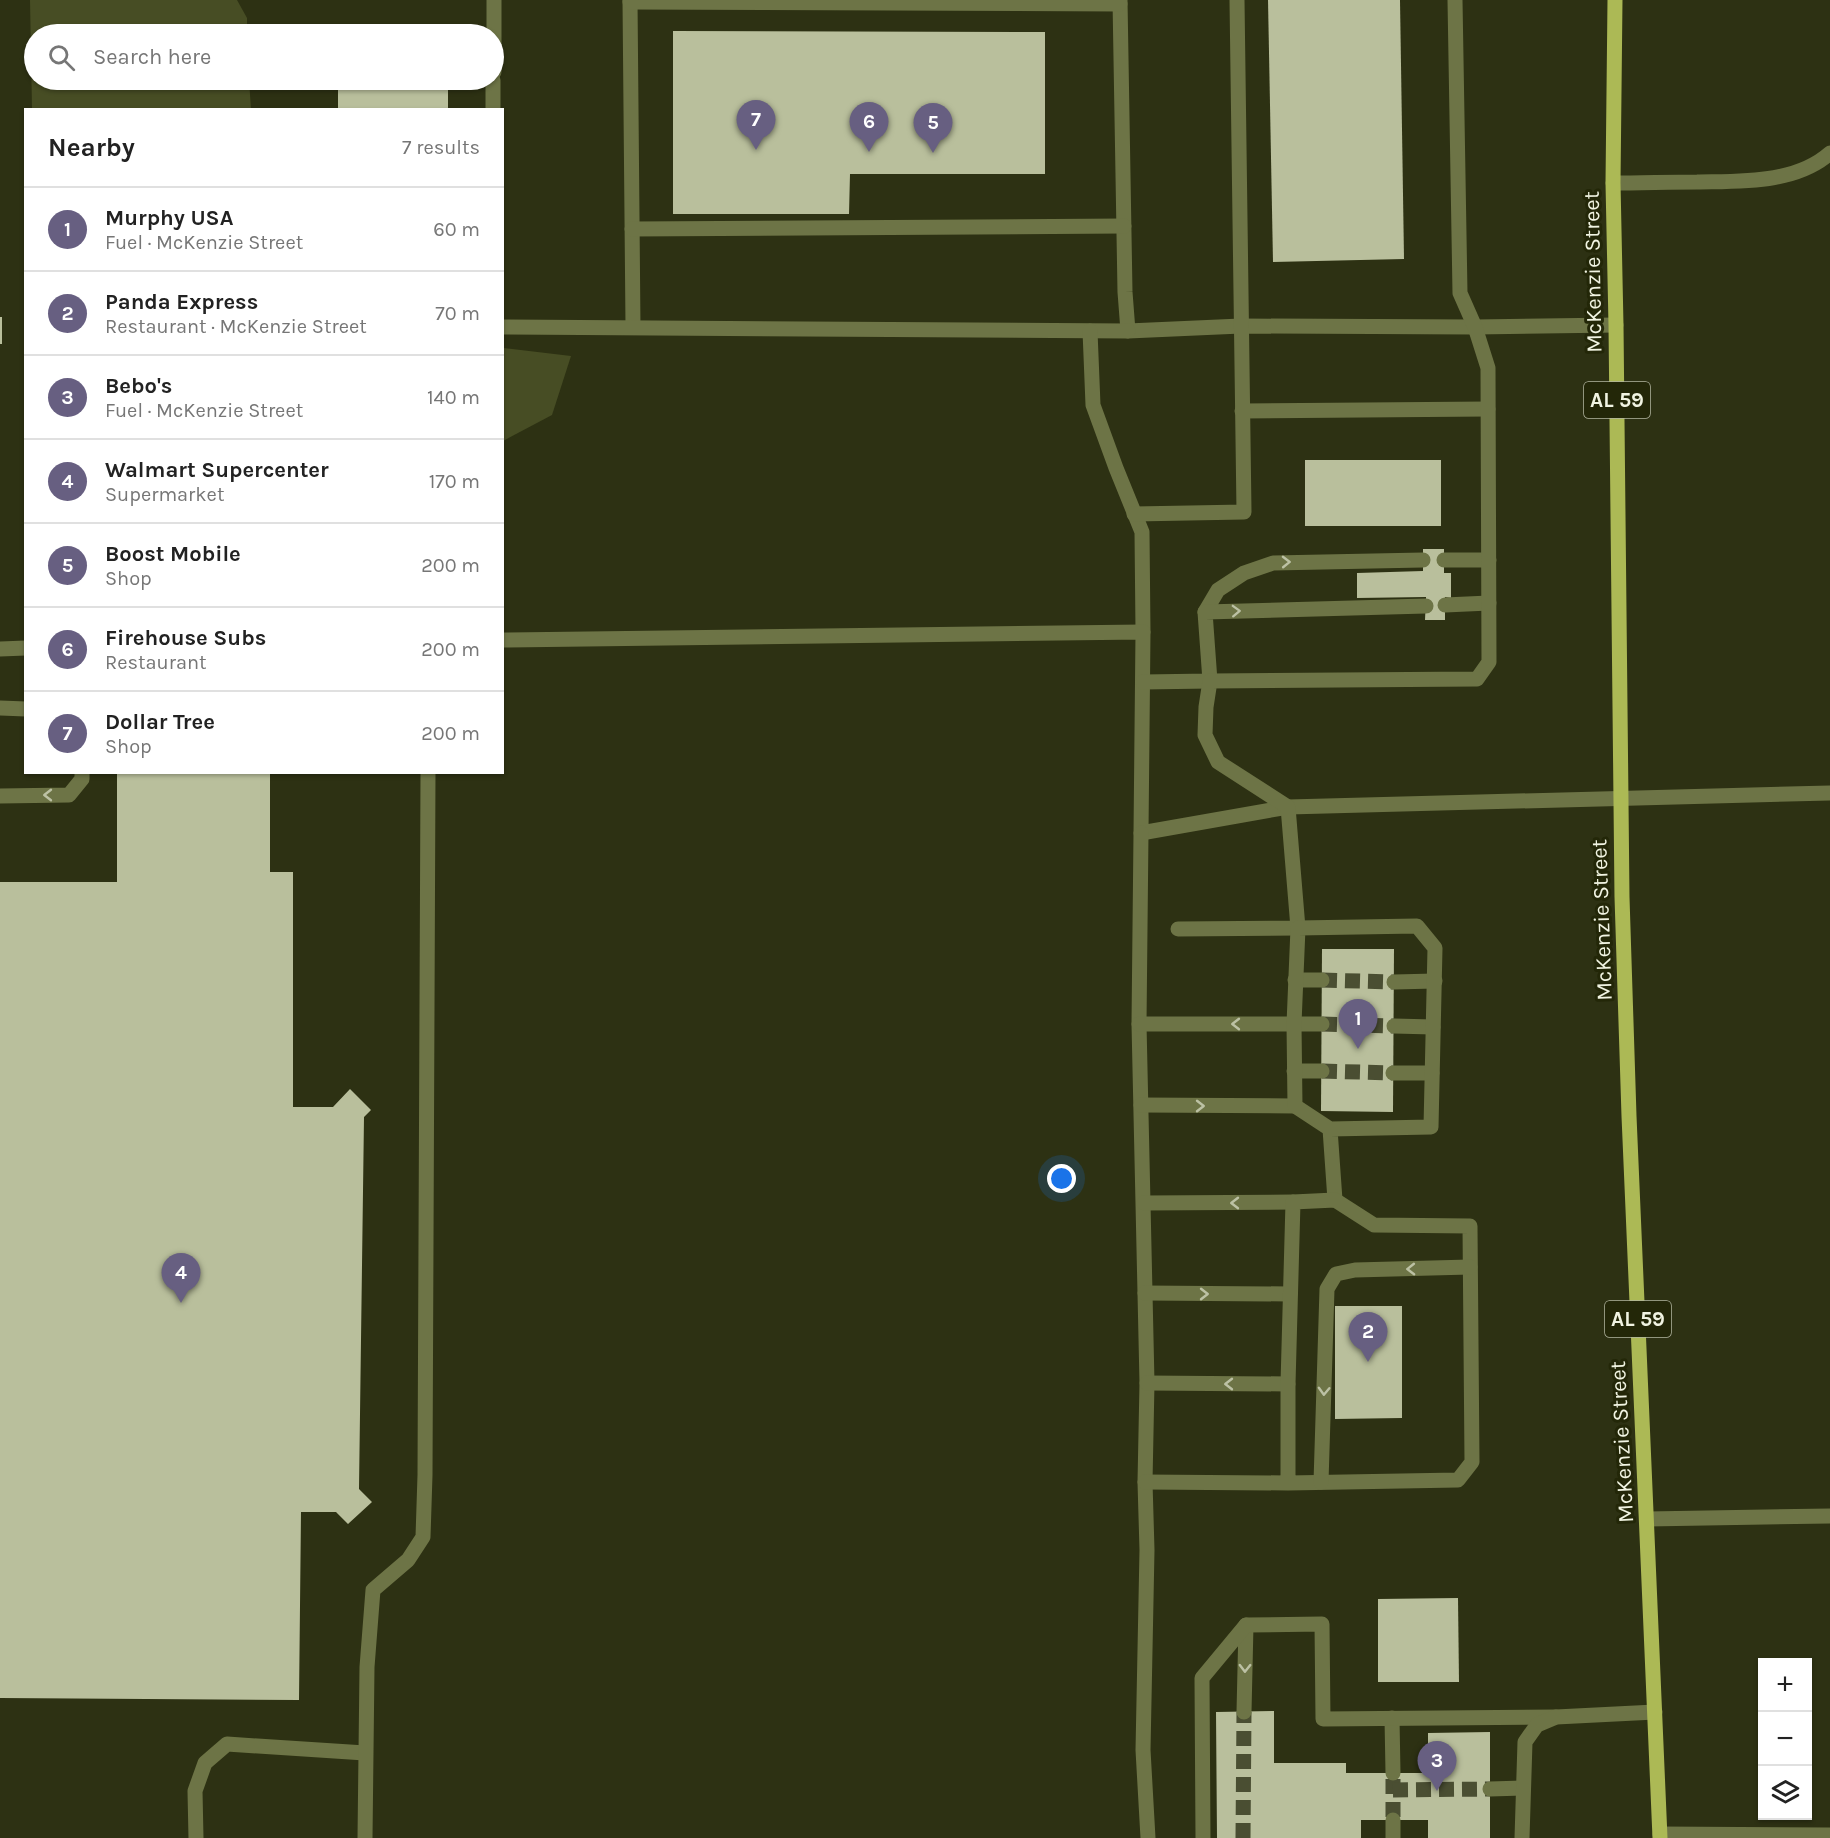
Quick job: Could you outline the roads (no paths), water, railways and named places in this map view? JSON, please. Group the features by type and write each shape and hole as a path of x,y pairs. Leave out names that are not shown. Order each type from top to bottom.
{"main road":[{"name":"McKenzie Street","path":"1615,0 1613,183 1620,799 1629,1093 1660,1836"}],"lane":[{"path":"494,0 494,24"},
{"path":"1134,514 1244,512 1237,0"},
{"path":"1143,682 1477,679 1488,662 1488,368 1475,327 1460,293 1455,0"},
{"path":"633,327 630,1 1120,2 1125,292 1128,331"},
{"path":"493,90 493,108"},
{"path":"1613,183 1750,181 1791,174 1820,162 1830,153"},
{"path":"632,229 1124,226"},
{"path":"504,327 1128,331 1241,326 1616,325"},
{"path":"1090,331 1093,405 1142,532 1140,1024 1147,1383 1145,1482 1147,1550 1143,1750 1149,1838"},
{"path":"1242,411 1488,410"},
{"path":"1288,807 1218,762 1205,735 1210,681 1205,612 1218,590 1244,573 1273,563 1423,560"},
{"path":"1444,560 1488,560"},
{"path":"1445,606 1488,603"},
{"path":"1205,612 1426,606"},
{"path":"504,640 1143,633"},
{"path":"0,648 24,648"},
{"path":"0,708 24,709"},
{"path":"0,796 69,795 82,779 82,774"},
{"path":"365,1838 367,1667 373,1590 408,1560 423,1537 428,774"},
{"path":"1141,832 1288,807 1830,793"},
{"path":"1288,807 1298,928 1294,1024 1295,1106"},
{"path":"1141,1106 1295,1106 1330,1129 1431,1126 1435,948 1417,926 1178,929"},
{"path":"1295,980 1322,980"},
{"path":"1394,982 1435,981"},
{"path":"1140,1024 1322,1024"},
{"path":"1394,1026 1433,1027"},
{"path":"1294,1071 1322,1071"},
{"path":"1393,1072 1432,1072"},
{"path":"1330,1129 1335,1200"},
{"path":"1144,1203 1335,1200 1374,1225 1470,1226 1472,1462 1458,1480 1288,1483 1145,1482"},
{"path":"1288,1483 1293,1202"},
{"path":"1321,1482 1327,1289 1336,1274 1355,1270 1470,1267"},
{"path":"1145,1293 1290,1294"},
{"path":"1147,1383 1288,1384"},
{"path":"1647,1519 1830,1516"},
{"path":"1203,1838 1202,1678 1246,1625 1322,1624 1323,1719 1556,1717 1655,1712"},
{"path":"1244,1712 1246,1625"},
{"path":"1522,1838 1525,1742 1537,1725 1556,1717"},
{"path":"1392,1718 1393,1773"},
{"path":"196,1838 195,1791 205,1763 227,1744 365,1753"},
{"path":"1490,1789 1523,1788"},
{"path":"1393,1820 1393,1838"},
{"path":"1660,1836 1830,1835"}],"tunnel":[{"path":"1322,980 1394,982"},
{"path":"1322,1024 1394,1026"},
{"path":"1322,1071 1393,1073"},
{"path":"1243,1838 1244,1712"},
{"path":"1393,1779 1393,1820"},
{"path":"1393,1790 1490,1789"}],"place":[{"name":"Dollar Tree","path":"756,150"},
{"name":"Firehouse Subs","path":"869,152"},
{"name":"Boost Mobile","path":"933,153"},
{"name":"Murphy USA","path":"1358,1049"},
{"name":"Walmart Supercenter","path":"181,1303"},
{"name":"Panda Express","path":"1368,1362"},
{"name":"Bebo's","path":"1437,1791"}]}
